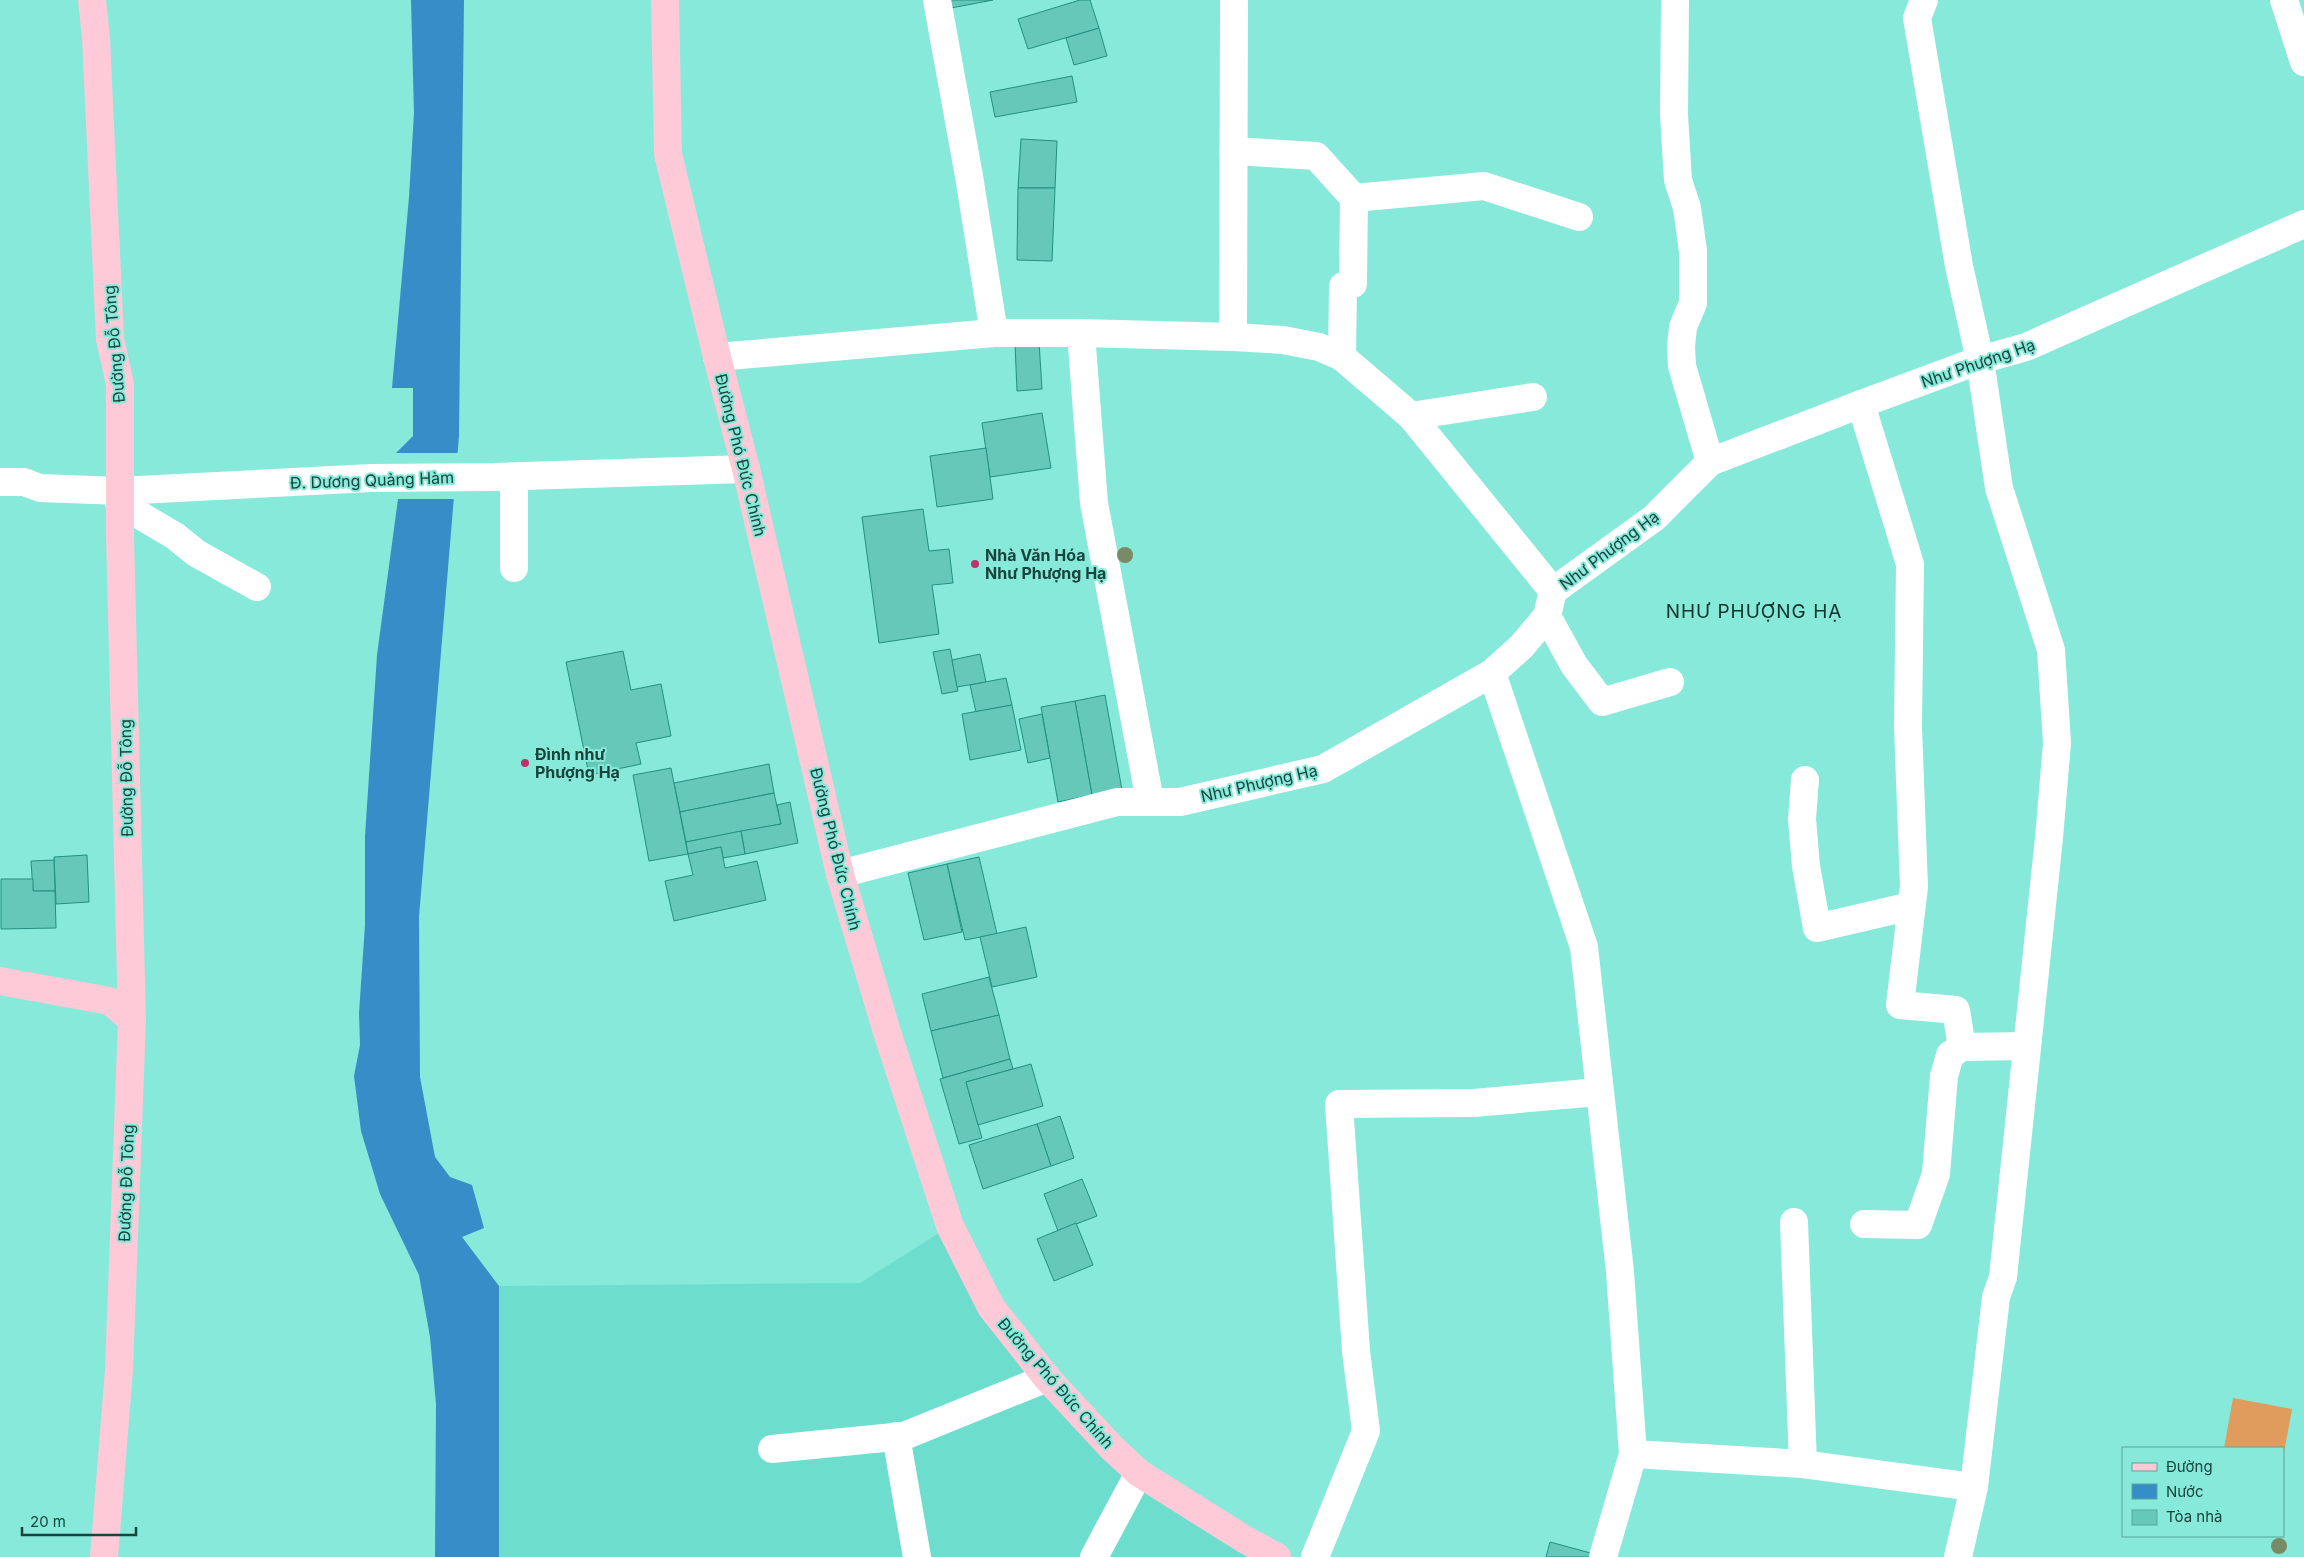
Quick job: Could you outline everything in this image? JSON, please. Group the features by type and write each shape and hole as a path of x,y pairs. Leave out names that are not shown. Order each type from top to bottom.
{"main road":[{"name":"Đường Đỗ Tông","path":"92,0 96,38 110,339 120,384 119,497 132,1020 119,1370 104,1557"},
{"name":"Đường Phó Đức Chính","path":"666,0 668,154 746,469 840,874 890,1041 950,1226 991,1307 1047,1378 1112,1448 1139,1473 1244,1539 1277,1557"},
{"path":"0,981 110,1001 132,1020"}],"street":[{"path":"937,0 969,176 994,334"},
{"path":"1232,337 1234,0"},
{"path":"1674,0 1674,115 1678,180 1687,208 1693,251 1693,303 1683,326 1680,346 1682,366 1710,462"},
{"path":"1924,0 1917,18 1928,90 1943,162 1958,266 1980,360 1999,488 2051,650 2056,743 2049,838 2003,1277 1996,1297 1974,1487 1958,1557"},
{"path":"2284,0 2304,62"},
{"path":"1233,151 1316,156 1354,198 1353,284 1343,286 1342,357"},
{"path":"1354,198 1484,186 1579,217"},
{"name":"Như Phượng Hạ","path":"840,874 1117,802 1180,802 1323,769 1492,673 1522,646 1550,604 1654,518 1710,462 1752,444 1980,360 2026,347 2304,224"},
{"path":"717,357 994,334 1081,333 1232,337 1283,340 1319,347 1342,357 1411,416 1461,476 1550,604 1574,665 1602,702 1670,682"},
{"path":"1081,333 1094,503 1150,801"},
{"path":"1411,416 1533,397"},
{"path":"1861,404 1910,564 1900,594 1908,727 1914,887 1900,1004 1956,1010 1962,1047"},
{"name":"Đ. Dương Quảng Hàm","path":"0,482 24,482 40,488 119,497 371,478 505,477 746,469"},
{"path":"505,477 514,568"},
{"path":"119,497 196,553 257,587"},
{"path":"1492,673 1584,947 1598,1092 1620,1272 1633,1454 1603,1557"},
{"path":"1805,780 1802,819 1806,866 1817,928 1911,906"},
{"path":"1864,1224 1918,1225 1936,1174 1944,1076 1950,1055 1962,1047 2026,1046"},
{"path":"1315,1557 1366,1430 1356,1351 1339,1104 1474,1102 1598,1092"},
{"path":"1794,1222 1803,1464"},
{"path":"772,1449 904,1436 1047,1378"},
{"path":"896,1436 917,1557"},
{"path":"1633,1454 1803,1464 1974,1487"},
{"path":"1094,1557 1139,1473"}],"shaded area":[{"path":"950,1226 969,1267 1111,1448 1277,1557 499,1557 499,1286 860,1283"},
{"path":"2233,1398 2292,1409 2284,1453 2284,1447 2224,1447"}],"water":[{"path":"411,0 464,0 459,436 419,917 420,1077 435,1157 450,1177 472,1185 484,1228 462,1237 499,1286 499,1557 435,1557 436,1404 430,1337 419,1275 380,1194 361,1131 354,1076 360,1045 359,1013 365,925 365,836 377,655 398,499 396,453 413,436 413,388 392,388 409,197 414,113"}],"pier":[{"path":"394,453 461,453 458,499 396,499"}],"building":[{"path":"950,0 993,0 951,8"},
{"path":"1080,0 1090,0 1099,28 1028,49 1018,19"},
{"path":"1099,28 1107,56 1074,65 1066,38"},
{"path":"1072,76 1077,102 995,117 990,92"},
{"path":"1021,139 1057,141 1055,188 1018,188"},
{"path":"1018,188 1055,188 1052,261 1017,260"},
{"path":"1039,342 1042,389 1017,391 1015,344"},
{"path":"1042,413 1051,468 990,477 982,423"},
{"path":"986,448 993,499 937,507 930,456"},
{"path":"923,509 929,551 949,549 953,583 932,585 939,634 879,643 862,517"},
{"path":"950,649 958,691 942,694 933,652"},
{"path":"623,651 631,690 661,684 671,736 636,743 641,764 589,775 566,662"},
{"path":"980,654 986,682 957,687 952,660"},
{"path":"1006,678 1012,705 976,712 970,685"},
{"path":"1105,695 1122,790 1092,795 1075,701"},
{"path":"1075,701 1092,795 1058,802 1041,707"},
{"path":"1012,705 1021,750 970,760 962,714"},
{"path":"1042,714 1050,758 1028,763 1019,719"},
{"path":"769,764 774,793 680,812 674,783"},
{"path":"671,768 688,854 649,861 633,775"},
{"path":"774,793 781,824 686,842 680,812"},
{"path":"790,802 798,843 745,854 741,831 781,824 777,805"},
{"path":"741,831 745,854 723,858 721,847 688,854 686,842"},
{"path":"721,847 725,868 757,861 766,900 674,921 665,881 693,875 688,854"},
{"path":"87,855 89,902 56,904 54,857"},
{"path":"979,857 997,934 965,940 947,864"},
{"path":"54,860 55,891 33,891 31,861"},
{"path":"947,864 962,932 924,940 908,873"},
{"path":"1,879 33,879 33,891 55,891 56,928 1,929"},
{"path":"1026,927 1037,977 992,987 980,937"},
{"path":"989,977 999,1015 931,1031 922,994"},
{"path":"999,1015 1010,1059 943,1078 931,1031"},
{"path":"1010,1059 1013,1069 966,1082 982,1138 959,1144 940,1079"},
{"path":"1031,1064 1043,1106 978,1125 966,1082"},
{"path":"1060,1116 1074,1158 1051,1166 1037,1124"},
{"path":"1037,1124 1051,1166 983,1189 969,1145"},
{"path":"1082,1179 1097,1216 1058,1231 1044,1194"},
{"path":"1076,1223 1093,1265 1054,1281 1037,1239"},
{"path":"1550,1542 1598,1555 1598,1557 1546,1557"}],"place":[{"name":"Nhà Văn Hóa Như Phượng Hạ","path":"975,564"},
{"name":"Đình như Phượng Hạ","path":"525,763"}],"district":[{"name":"NHƯ PHƯỢNG HẠ","path":"1754,611"}]}
